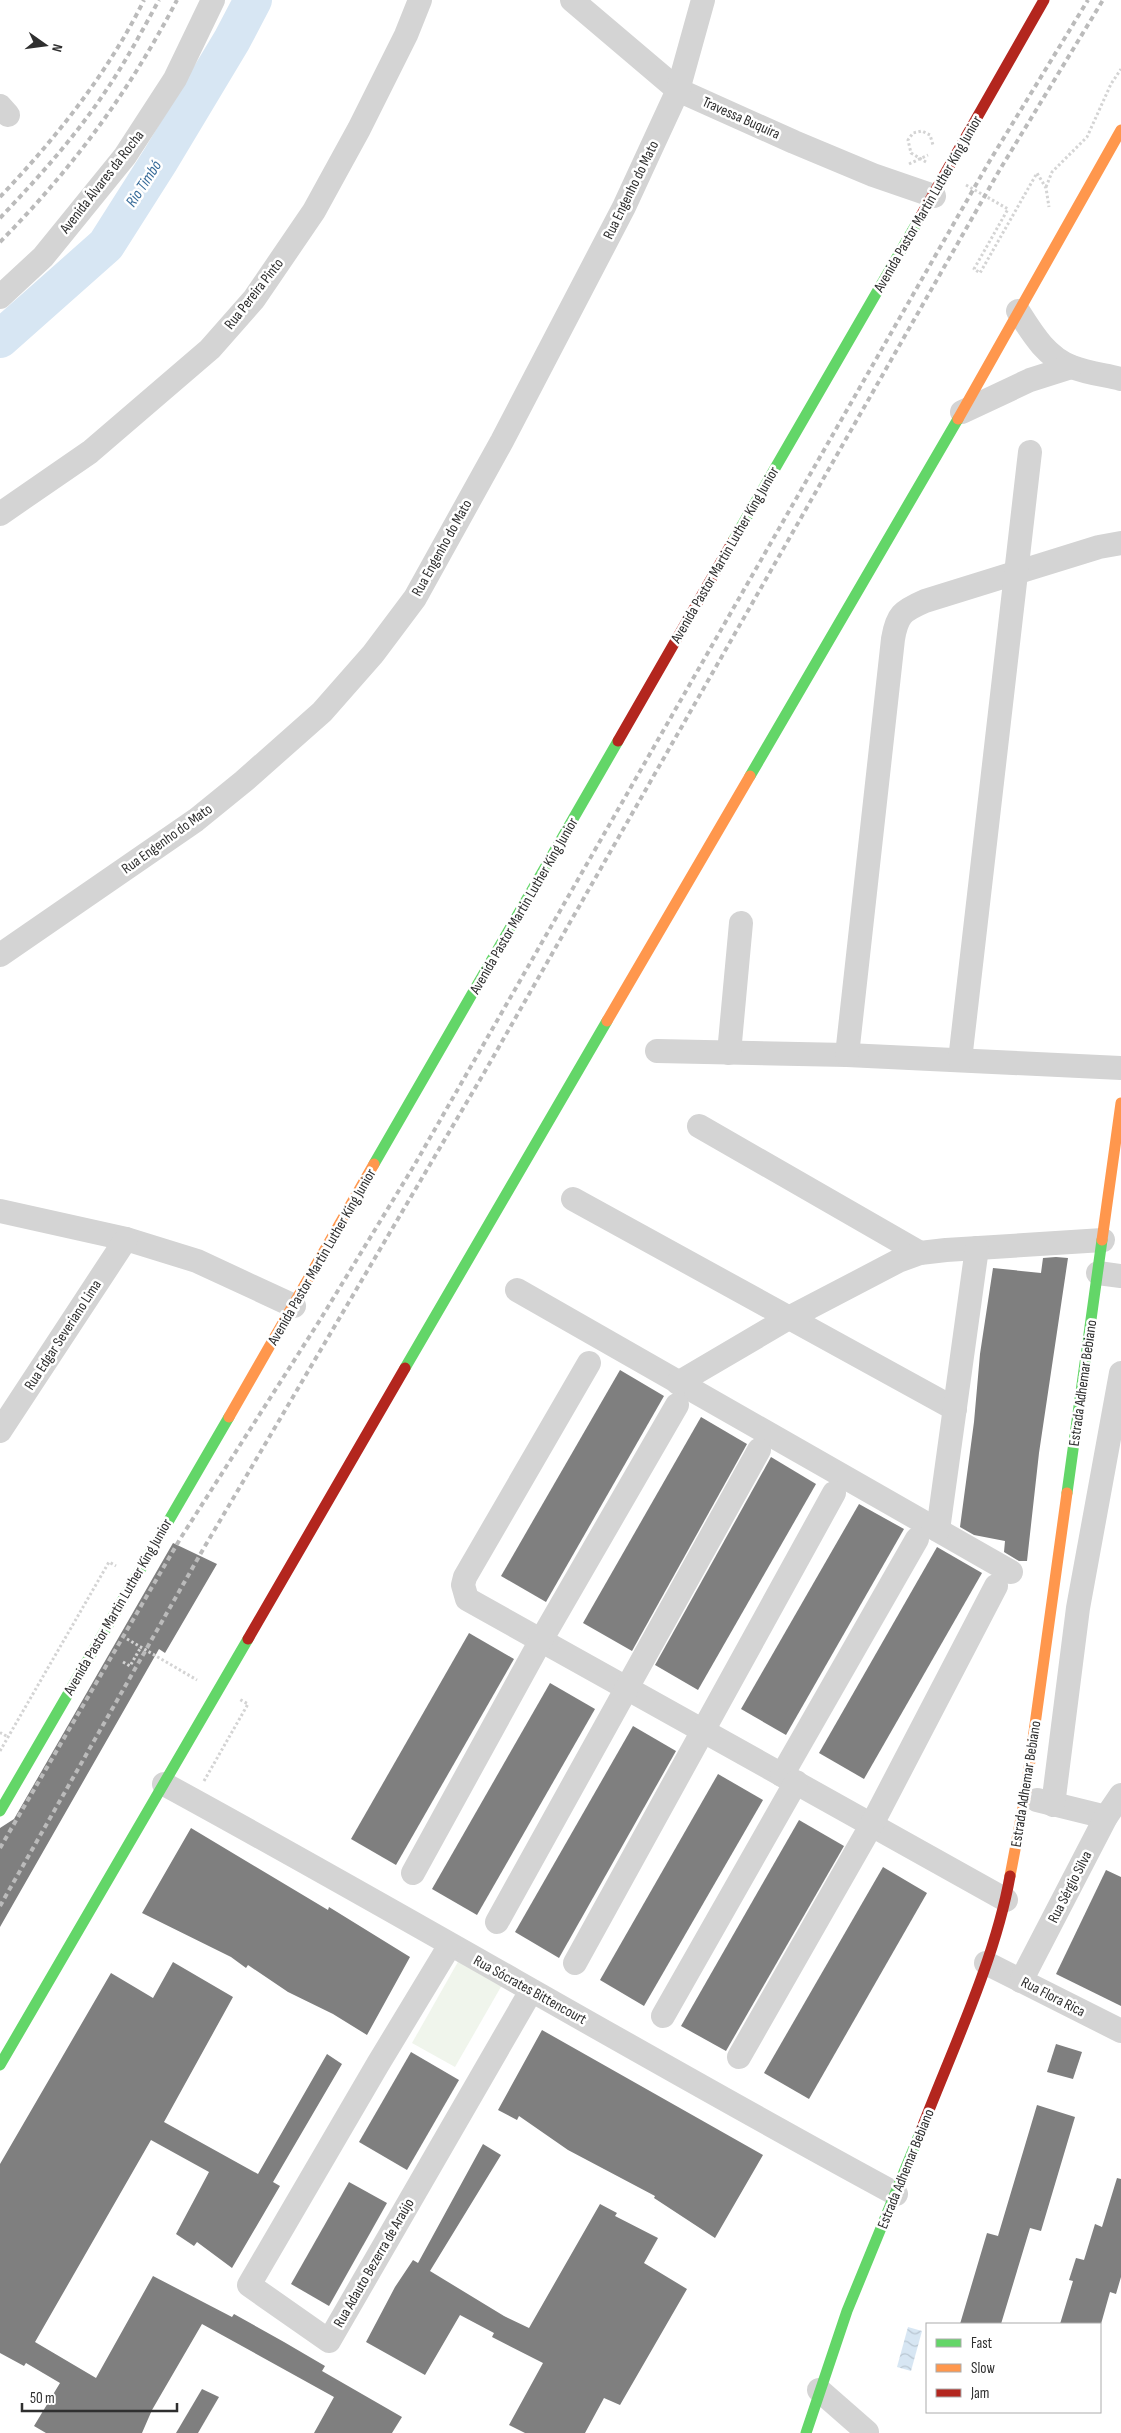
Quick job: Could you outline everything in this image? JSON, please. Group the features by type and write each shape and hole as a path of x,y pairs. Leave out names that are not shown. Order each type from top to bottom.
{"main road":[{"name":"Avenida Pastor Martin Luther King Junior","path":"0,1811 294,1306 934,196 1044,0"},
{"path":"0,2065 962,412 1121,130"},
{"name":"Estrada Adhemar Bebiano","path":"806,2433 847,2311 896,2194 986,1963 1006,1900 1025,1797 1110,1274 1103,1240 1121,1103"}],"street":[{"name":"Avenida Álvares da Rocha","path":"0,297 43,257 125,156 175,80 213,0"},
{"name":"Rua Pereira Pinto","path":"0,514 90,452 210,349 254,299 314,211 360,129 406,35 420,0"},
{"name":"Travessa Buquira","path":"572,0 678,90 802,146 934,196"},
{"name":"Rua Engenho do Mato","path":"0,955 196,820 322,712 373,654 415,598 502,441 624,207 678,90 703,0"},
{"path":"1018,311 1043,347 1071,367 1121,379"},
{"path":"962,412 1030,380 1071,367"},
{"path":"960,1060 1030,452"},
{"path":"847,1056 895,626 906,609 1099,547 1121,543"},
{"path":"729,1053 742,923"},
{"path":"657,1051 960,1060 1121,1068"},
{"path":"699,1126 920,1253"},
{"path":"573,1199 955,1409"},
{"path":"0,1211 126,1239 197,1260 294,1306"},
{"name":"Rua Edgar Severiano Lima","path":"0,1431 126,1239"},
{"path":"413,1873 678,1394 787,1318 898,1261 920,1253 1103,1240"},
{"path":"663,2016 789,1778 928,1535 955,1409 977,1248"},
{"path":"517,1290 678,1394 1004,1579 872,1824 739,2057"},
{"path":"589,1364 465,1577 463,1585 467,1599 540,1642 789,1778 1006,1900"},
{"name":"Estrada Adhemar Bebiano","path":"1053,1805 1078,1608 1121,1373"},
{"path":"497,1922 759,1450"},
{"path":"575,1963 834,1493"},
{"name":"Rua Sócrates Bittencourt","path":"164,1784 896,2194"},
{"name":"Rua Sérgio Silva","path":"1021,1981 1106,1817 1121,1795"},
{"path":"1025,1797 1106,1817"},
{"name":"Rua Adauto Bezerra de Araújo","path":"450,1945 249,2285 329,2341 531,1991"},
{"name":"Rua Flora Rica","path":"986,1963 1121,2031"},
{"path":"819,2390 868,2433"}],"path":[{"path":"1046,188 1052,172 1087,136 1111,84 1121,69"},
{"path":"933,148 930,136 922,131 914,133 908,140 910,153 934,167"},
{"path":"958,181 1008,209 974,269 980,273 1037,173"},
{"path":"0,1751 109,1562 117,1567"},
{"path":"119,1634 206,1685"},
{"path":"123,1662 130,1666 141,1647"},
{"path":"201,1786 248,1704 220,1686"},
{"path":"0,1734 1,1732 8,1737"}],"shaded area":[{"path":"459,1960 502,1985 455,2067 412,2043"}],"water":[{"path":"908,2327 922,2331 911,2371 897,2367"}],"building":[{"path":"1043,1258 1068,1258 1039,1453 1027,1561 1019,1561 1004,1552 1005,1541 974,1535 960,1527 974,1422 980,1354 993,1268 1041,1273"},
{"path":"620,1370 664,1396 546,1602 501,1576"},
{"path":"701,1417 747,1444 632,1651 583,1623"},
{"path":"771,1457 816,1484 698,1690 655,1665"},
{"path":"859,1504 904,1529 786,1735 741,1709"},
{"path":"173,1543 217,1564 165,1653 159,1649 0,1927 0,1828 14,1819"},
{"path":"937,1547 982,1573 864,1779 819,1753"},
{"path":"469,1633 514,1659 396,1865 351,1839"},
{"path":"550,1683 595,1709 477,1915 432,1889"},
{"path":"633,1726 676,1751 559,1958 515,1932"},
{"path":"718,1774 763,1800 644,2006 600,1980"},
{"path":"799,1820 844,1846 726,2051 681,2026"},
{"path":"191,1828 328,1910 329,1907 410,1957 367,2035 333,2014 288,1992 248,1965 246,1968 231,1957 142,1913"},
{"path":"883,1867 927,1893 809,2099 764,2073"},
{"path":"1106,1870 1121,1877 1121,2006 1056,1974"},
{"path":"173,1962 233,1997 164,2122 258,2174 327,2054 342,2064 273,2182 280,2186 232,2268 197,2242 194,2246 176,2234 209,2172 151,2140 35,2342 96,2378 153,2276 232,2317 234,2314 325,2366 322,2371 402,2417 392,2433 314,2433 334,2397 202,2324 152,2410 142,2433 46,2433 34,2426 60,2383 26,2363 24,2366 0,2353 0,2164 111,1973 153,1998"},
{"path":"542,2030 763,2155 715,2238 654,2198 655,2196 568,2150 519,2116 517,2120 498,2110"},
{"path":"1056,2044 1082,2052 1073,2079 1047,2072"},
{"path":"411,2052 459,2080 407,2170 359,2142"},
{"path":"1037,2105 1075,2117 1041,2231 1030,2228 1001,2323 960,2323 987,2233 998,2236"},
{"path":"483,2144 501,2155 430,2271 504,2316 529,2328 600,2204 617,2213 615,2216 658,2238 644,2263 687,2289 620,2405 604,2398 585,2433 525,2433 509,2425 543,2363 492,2337 494,2333 460,2315 425,2375 366,2342 395,2287 413,2260 418,2263"},
{"path":"1117,2178 1121,2179 1121,2277 1116,2294 1110,2292 1101,2324 1060,2323 1073,2281 1069,2280 1076,2258 1084,2260 1095,2224 1102,2227"},
{"path":"349,2182 387,2203 329,2306 291,2284"},
{"path":"202,2389 219,2397 198,2433 176,2433"}],"waterway":[{"name":"Rio Timbó","path":"0,339 106,245 160,160 232,40 253,0"}],"railway":[{"path":"0,197 41,152 80,104 114,53 144,0"},
{"path":"0,218 55,157 93,109 126,58 159,0"},
{"path":"0,242 52,186 98,128 159,34 177,0"},
{"path":"0,1848 180,1539 320,1320 415,1164 989,162 1088,0"},
{"path":"0,1906 205,1546 484,1073 999,171 1103,0"}],"traffic: fast":[{"path":"733,541 918,221"},
{"path":"750,776 958,419"},
{"path":"374,1164 618,741"},
{"path":"405,1368 607,1021"},
{"path":"1067,1493 1102,1240"},
{"path":"0,1811 229,1417"},
{"path":"0,2065 248,1639"},
{"path":"806,2433 847,2311 920,2133"}],"traffic: slow":[{"path":"958,419 1121,130"},
{"path":"607,1021 750,776"},
{"path":"1102,1240 1121,1103"},
{"path":"229,1417 374,1164"},
{"path":"1010,1876 1025,1797 1067,1493"}],"traffic: jam":[{"path":"918,221 1044,0"},
{"path":"618,741 733,541"},
{"path":"248,1639 405,1368"},
{"path":"920,2133 983,1973 994,1941 1010,1876"}]}
